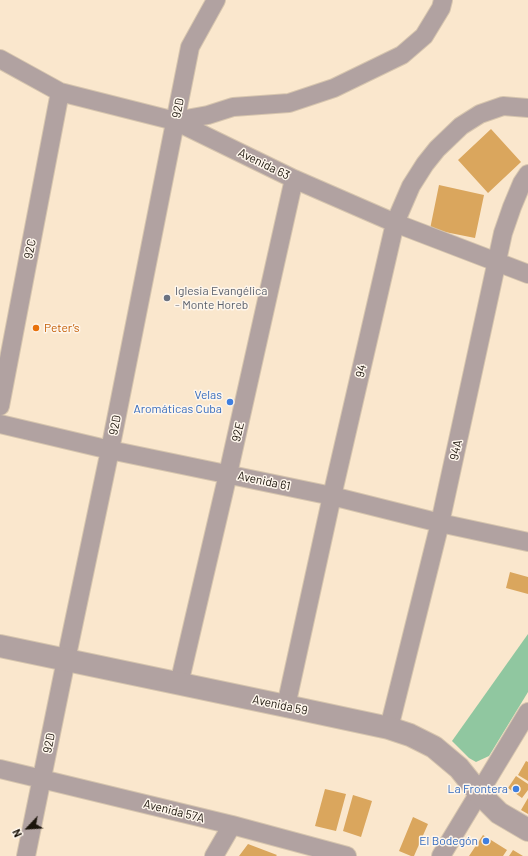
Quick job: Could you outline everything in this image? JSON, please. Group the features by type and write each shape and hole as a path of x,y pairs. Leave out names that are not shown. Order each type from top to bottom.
{"street":[{"name":"92D","path":"26,856 110,450 190,47 216,0"},
{"path":"175,121 233,107 289,103 334,88 402,55 424,36 441,8 443,0"},
{"name":"Avenida 63","path":"0,59 60,92 175,121 294,179 395,223 528,274"},
{"name":"92C","path":"0,406 60,92"},
{"name":"94","path":"286,706 332,496 395,223 411,186 425,164 437,149 461,126 480,114 503,106 528,108"},
{"name":"94A","path":"389,728 440,523 503,232 512,206 522,183 528,174"},
{"name":"92E","path":"179,684 294,179"},
{"name":"Avenida 61","path":"0,424 110,450 332,496 440,523 528,542"},
{"name":"Avenida 59","path":"0,646 389,728 410,735 434,748 459,768 479,793 499,813 528,830"},
{"path":"441,856 528,712"},
{"name":"Avenida 57A","path":"0,769 232,825 347,856"},
{"path":"214,856 232,825"}],"green space":[{"path":"528,634 528,692 489,756 476,762 469,758 452,741"}],"building":[{"path":"491,129 521,162 488,193 458,160"},
{"path":"439,185 484,195 475,238 430,229"},
{"path":"510,572 528,577 528,594 506,588"},
{"path":"526,761 528,762 528,781 518,775"},
{"path":"516,776 528,784 528,790 522,798 508,788"},
{"path":"325,789 346,794 336,831 315,826"},
{"path":"353,795 372,801 361,837 343,831"},
{"path":"528,798 528,814 521,810"},
{"path":"413,817 428,824 414,856 411,856 399,851"},
{"path":"483,835 507,850 503,856 469,856"},
{"path":"248,844 277,855 239,856"},
{"path":"513,850 523,856 509,856"}],"place":[{"name":"Iglesia Evangélica - Monte Horeb","path":"167,298"},
{"name":"Peter’s","path":"36,328"},
{"name":"Velas Aromáticas Cuba","path":"230,402"},
{"name":"La Frontera","path":"516,789"},
{"name":"El Bodegón","path":"486,841"}]}
